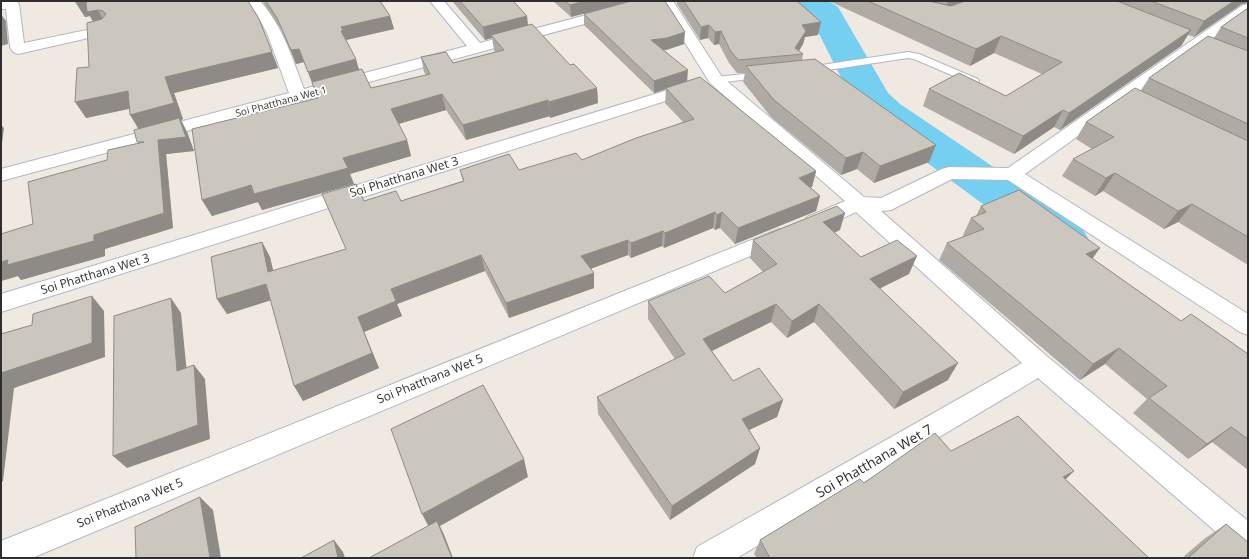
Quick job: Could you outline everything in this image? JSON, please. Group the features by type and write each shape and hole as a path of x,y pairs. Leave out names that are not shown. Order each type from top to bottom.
{"street":[{"path":"253,1 270,21 298,96"},
{"path":"437,1 476,48"},
{"path":"666,1 716,80 859,203 1040,365 1248,540"},
{"path":"1,5 12,4 18,49"},
{"name":"Soi Phatthana Wet 1","path":"1,175 630,7"},
{"path":"1012,174 1130,99 1197,44 1248,8"},
{"path":"1,53 106,30"},
{"name":"Soi Phatthana Wet 3","path":"1,303 716,80"},
{"path":"859,203 884,205 949,173 1012,174 1248,326"},
{"name":"Soi Phatthana Wet 5","path":"1,556 859,203"},
{"name":"Soi Phatthana Wet 7","path":"708,558 1040,365"}],"lane":[{"path":"799,71 814,70 900,55 916,56 983,84"},
{"path":"716,80 777,74"}],"building":[{"path":"86,1 248,1 259,19 272,52 165,77 174,103 130,115 128,91 75,102 77,68 89,67 87,23 102,19 106,14 103,11 98,10 87,12"},
{"path":"266,1 380,1 390,16 341,27 343,30 341,31 356,59 308,72 299,49 291,50 277,18"},
{"path":"460,1 513,1 527,16 483,27"},
{"path":"565,1 585,1 570,5"},
{"path":"631,1 665,1 685,32 667,38 651,40 688,70 654,81 584,14"},
{"path":"684,1 797,1 821,22 802,25 806,31 795,48 803,54 738,60 730,50 721,31 715,32 709,25 701,27"},
{"path":"868,1 929,1 951,6 965,1 1117,1 1191,30 1069,113 1063,110 1023,136 929,89 959,73 1006,96 1062,62 1001,36 976,49"},
{"path":"1151,1 1234,1 1204,21"},
{"path":"1248,8 1248,38 1221,27"},
{"path":"532,24 570,65 574,64 597,88 549,102 548,100 463,125 442,94 391,109 407,140 343,158 348,168 254,194 251,185 202,200 192,129 318,98 312,82 362,69 371,88 430,74 421,57 446,52 453,63 504,50 491,35"},
{"path":"1208,36 1248,51 1248,124 1149,78"},
{"path":"815,59 936,145 880,166 863,152 846,158 774,100 746,66"},
{"path":"700,77 816,171 799,178 820,196 738,228 722,212 717,215 715,212 665,233 663,231 631,243 628,240 581,256 594,273 506,303 481,255 391,289 396,301 358,317 372,353 294,386 266,284 217,299 211,257 262,242 268,272 346,249 322,194 356,184 364,201 396,191 401,201 464,181 460,170 509,154 519,170 576,153 582,160 636,138 694,119 666,88"},
{"path":"1135,88 1248,141 1248,237 1192,204 1178,211 1115,173 1106,178 1073,159 1114,137 1086,122"},
{"path":"179,118 186,137 158,140 164,213 94,235 94,241 7,265 8,260 1,262 1,234 33,224 28,182 107,160 108,150 144,142 137,142 134,130"},
{"path":"1019,190 1100,248 1086,254 1181,321 1191,314 1248,354 1248,439 1231,427 1207,444 1149,398 1167,386 1119,348 1093,364 947,243 984,229 971,218 986,212 981,206"},
{"path":"837,206 845,213 823,222 861,257 897,240 917,256 870,279 958,363 903,392 819,304 792,321 776,304 703,339 733,381 759,368 783,400 742,419 760,448 672,506 597,397 685,354 648,301 709,276 725,293 777,264 753,240"},
{"path":"92,296 92,343 1,373 1,334 32,325 33,314"},
{"path":"171,298 177,371 194,365 198,425 113,456 114,316"},
{"path":"483,385 524,459 422,514 391,429"},
{"path":"1018,416 1074,471 1063,477 1149,558 770,558 760,540 860,479 864,483 935,433 951,451"},
{"path":"200,497 210,558 136,558 135,527"},
{"path":"437,521 452,558 369,558"},
{"path":"1226,524 1248,542 1248,558 1188,558"},
{"path":"334,540 338,558 301,558"}],"waterway":[{"path":"807,1 826,14 872,99 886,113 1063,238"}]}
